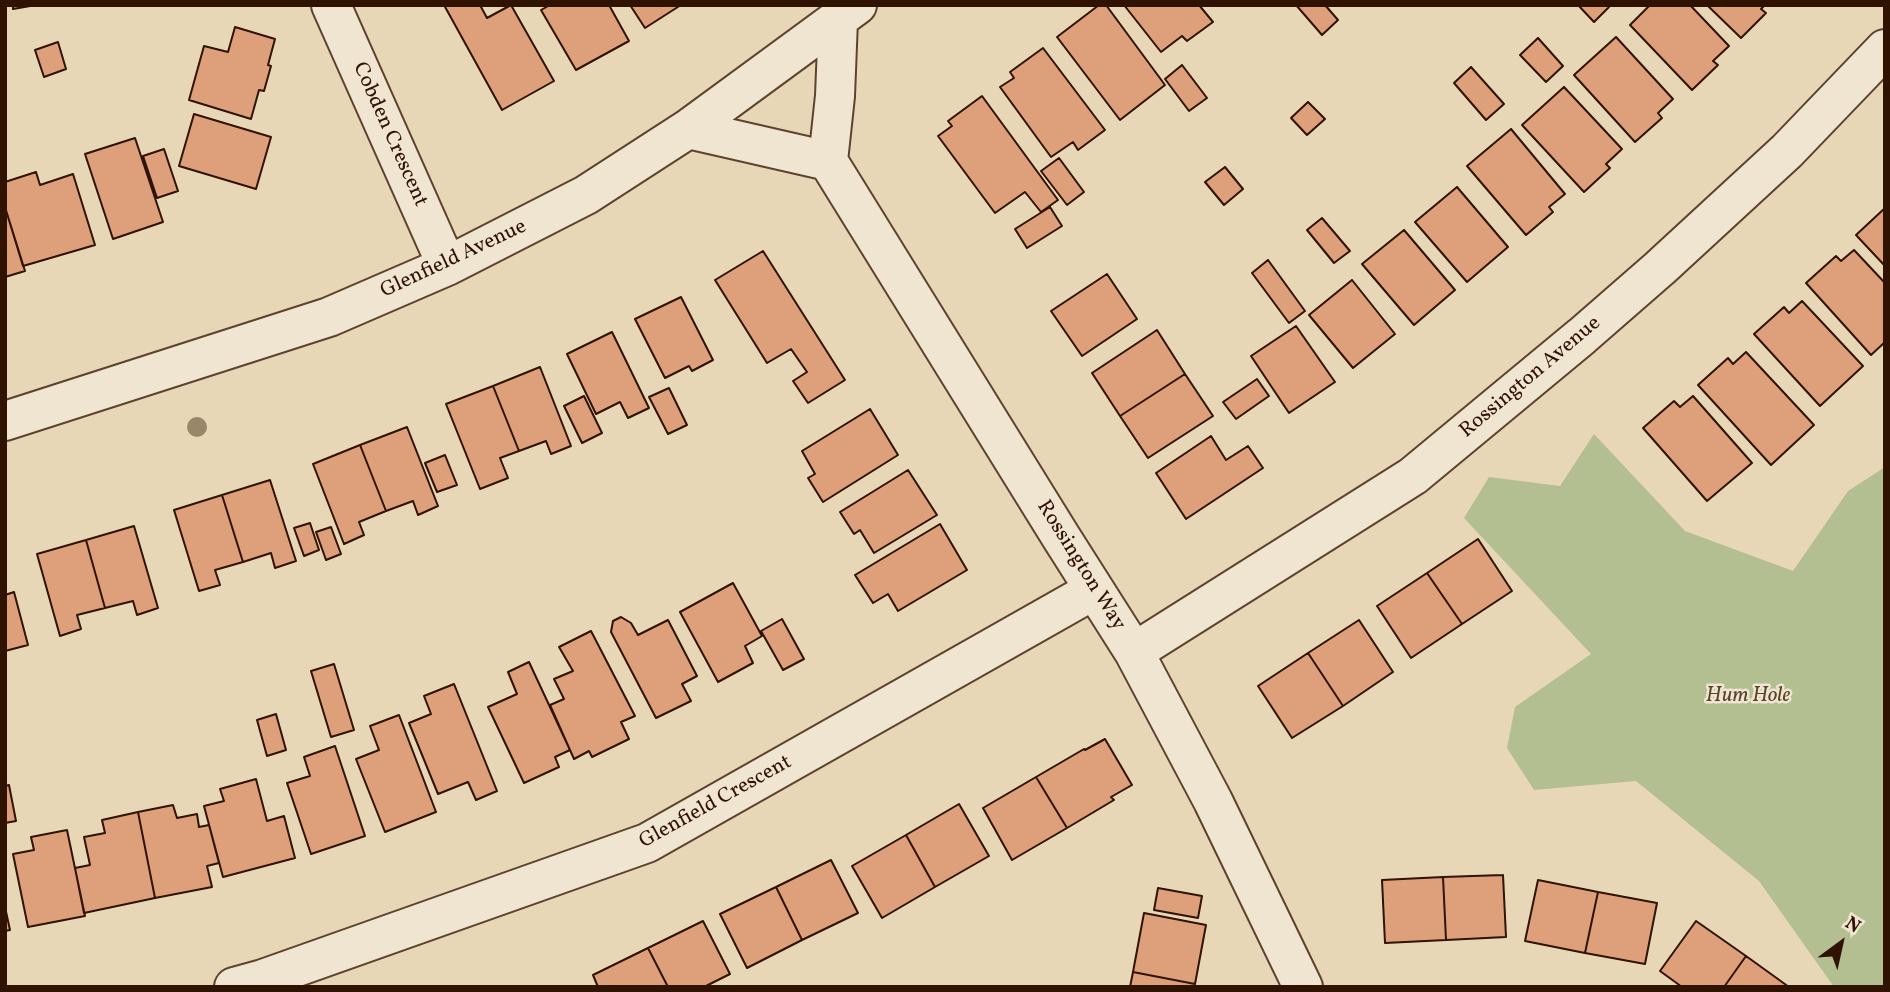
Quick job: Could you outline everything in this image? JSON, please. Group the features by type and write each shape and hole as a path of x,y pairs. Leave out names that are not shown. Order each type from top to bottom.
{"street":[{"name":"Cobden Crescent","path":"331,5 447,266"},
{"name":"Glenfield Avenue","path":"5,421 329,317 447,266 586,195 688,129 848,13"},
{"path":"688,129 828,162 848,13"},
{"name":"Rossington Avenue","path":"1134,652 1413,476 1660,268 1787,151 1885,49"},
{"name":"Rossington Way","path":"828,162 1134,652 1213,801 1303,987"},
{"name":"Glenfield Crescent","path":"234,987 647,844 1094,590"}],"green space":[{"name":"Hum Hole","path":"1594,434 1685,531 1793,571 1848,491 1885,467 1885,987 1834,987 1759,881 1636,781 1534,790 1507,748 1515,707 1591,654 1464,518 1489,477 1560,486"}],"building":[{"path":"13,5 36,5 13,9"},
{"path":"444,5 480,5 487,18 511,5 554,81 502,110"},
{"path":"550,5 609,5 629,41 576,70 541,10"},
{"path":"630,5 681,5 645,28"},
{"path":"1099,5 1106,5 1165,85 1120,120 1057,37"},
{"path":"1124,5 1199,5 1213,22 1187,41 1182,36 1161,52"},
{"path":"1296,5 1325,5 1338,20 1322,35"},
{"path":"1578,5 1607,5 1609,7 1594,22"},
{"path":"1650,5 1690,5 1729,46 1713,61 1718,65 1692,90 1630,25"},
{"path":"1707,5 1765,5 1761,9 1766,13 1741,38"},
{"path":"235,27 275,39 264,91 259,90 251,119 189,100 204,46 228,52"},
{"path":"1616,37 1673,99 1658,113 1662,118 1635,142 1574,75"},
{"path":"1538,38 1563,66 1546,82 1520,55"},
{"path":"58,42 66,69 44,77 35,50"},
{"path":"1043,48 1105,130 1078,150 1073,142 1051,157 1000,87 1014,78 1010,72"},
{"path":"1182,65 1207,98 1189,111 1165,79"},
{"path":"1471,67 1504,104 1486,120 1454,83"},
{"path":"1564,87 1622,149 1606,164 1610,168 1584,192 1522,125"},
{"path":"982,96 1058,200 1041,212 1025,192 995,213 938,136 952,126 948,121"},
{"path":"1308,102 1325,119 1307,135 1291,118"},
{"path":"194,114 271,137 256,189 179,166"},
{"path":"1511,129 1565,194 1549,207 1553,212 1526,235 1467,166"},
{"path":"135,138 163,222 113,239 85,154"},
{"path":"164,149 178,191 157,198 143,156"},
{"path":"1059,158 1084,192 1067,205 1041,171"},
{"path":"1225,167 1243,189 1224,205 1205,182"},
{"path":"36,172 40,185 73,174 95,245 23,266 5,207 5,182"},
{"path":"1457,187 1508,247 1467,282 1415,222"},
{"path":"5,207 25,271 5,277"},
{"path":"1050,207 1062,226 1027,248 1015,229"},
{"path":"1885,208 1885,266 1856,235"},
{"path":"1322,218 1350,251 1334,263 1307,230"},
{"path":"1404,230 1455,290 1414,325 1362,264"},
{"path":"1854,250 1885,283 1885,342 1871,355 1806,283 1836,256 1841,261"},
{"path":"763,251 845,380 808,403 793,381 807,372 791,349 767,363 715,280"},
{"path":"1268,260 1305,311 1289,323 1252,273"},
{"path":"1107,274 1137,319 1082,356 1051,311"},
{"path":"1352,280 1395,334 1353,368 1309,315"},
{"path":"681,297 713,360 692,371 689,366 665,378 635,319"},
{"path":"1802,301 1863,366 1820,406 1754,334 1784,307 1789,313"},
{"path":"1296,326 1335,382 1289,413 1251,356"},
{"path":"1157,330 1185,374 1120,416 1092,373"},
{"path":"612,332 649,408 628,418 620,402 596,414 567,354"},
{"path":"1746,352 1814,425 1771,465 1698,385 1728,358 1733,364"},
{"path":"540,367 571,446 551,454 546,441 519,451 493,386"},
{"path":"1185,374 1213,416 1148,458 1120,416"},
{"path":"1257,379 1269,396 1236,419 1223,402"},
{"path":"493,386 519,451 500,458 508,478 480,489 446,404"},
{"path":"669,388 687,425 668,434 649,397"},
{"path":"584,396 602,433 582,443 564,406"},
{"path":"1693,396 1752,463 1707,501 1643,428 1674,401 1680,407"},
{"path":"870,409 898,455 823,502 808,478 815,474 802,451"},
{"path":"407,427 438,506 418,515 413,501 386,511 360,445"},
{"path":"1211,436 1226,460 1248,446 1263,468 1186,519 1156,473"},
{"path":"360,445 386,511 359,522 364,535 344,544 313,464"},
{"path":"445,455 457,485 437,492 425,463"},
{"path":"908,470 937,515 874,553 860,530 854,534 840,512"},
{"path":"270,480 296,561 275,568 271,553 243,562 222,495"},
{"path":"222,495 243,562 215,570 220,585 199,591 174,510"},
{"path":"310,523 319,550 304,556 294,528"},
{"path":"940,524 967,570 898,611 888,594 873,603 855,575"},
{"path":"134,526 158,608 137,615 133,601 105,608 86,540"},
{"path":"331,527 341,554 326,560 316,532"},
{"path":"1478,539 1512,591 1462,624 1427,573"},
{"path":"86,540 105,608 77,615 81,629 60,636 37,554"},
{"path":"1427,573 1462,624 1411,658 1377,606"},
{"path":"733,583 762,636 745,646 753,663 718,682 680,612"},
{"path":"14,592 28,645 5,651 5,595"},
{"path":"621,617 631,623 638,635 668,620 697,676 682,684 691,701 656,718 611,632 613,621"},
{"path":"782,619 804,659 783,670 761,631"},
{"path":"1359,620 1393,672 1343,706 1308,653"},
{"path":"591,631 635,716 621,722 629,739 592,757 589,751 574,759 550,705 564,699 554,679 573,671 559,647"},
{"path":"1308,653 1343,706 1292,738 1258,686"},
{"path":"529,662 570,750 555,757 559,767 524,783 488,707 517,694 508,672"},
{"path":"334,664 354,730 331,737 311,671"},
{"path":"454,684 497,791 476,800 468,782 438,794 409,723 431,714 424,696"},
{"path":"276,714 286,750 267,756 257,720"},
{"path":"399,715 436,812 385,832 356,759 379,750 370,726"},
{"path":"1105,739 1132,785 1111,797 1114,800 1067,828 1036,777"},
{"path":"335,746 365,836 311,854 287,783 310,776 304,757"},
{"path":"1036,777 1067,828 1012,860 983,808"},
{"path":"256,779 267,821 284,816 295,858 223,877 204,806 224,801 220,789"},
{"path":"9,785 16,821 5,823 5,786"},
{"path":"959,804 989,856 935,887 906,835"},
{"path":"173,805 177,818 197,814 199,827 209,825 219,863 207,866 212,887 155,898 138,812"},
{"path":"138,812 155,898 84,913 75,868 90,865 84,837 105,833 102,820"},
{"path":"67,830 85,916 28,927 13,854 34,850 31,837"},
{"path":"906,835 935,887 882,918 852,866"},
{"path":"831,860 858,913 802,940 776,887"},
{"path":"1503,875 1506,937 1446,940 1443,877"},
{"path":"1443,877 1446,940 1385,943 1382,880"},
{"path":"1538,880 1598,892 1585,953 1525,941"},
{"path":"776,887 802,940 747,968 720,914"},
{"path":"1158,888 1202,896 1198,918 1154,910"},
{"path":"1598,892 1657,903 1645,964 1585,953"},
{"path":"5,907 10,930 5,931"},
{"path":"1144,913 1206,925 1195,984 1133,972"},
{"path":"703,921 730,974 704,987 668,987 648,948"},
{"path":"1696,921 1746,956 1724,987 1682,987 1660,971"},
{"path":"648,948 668,987 598,987 593,975"},
{"path":"1746,956 1789,987 1724,987"},
{"path":"1133,972 1195,984 1194,987 1130,987"}]}
